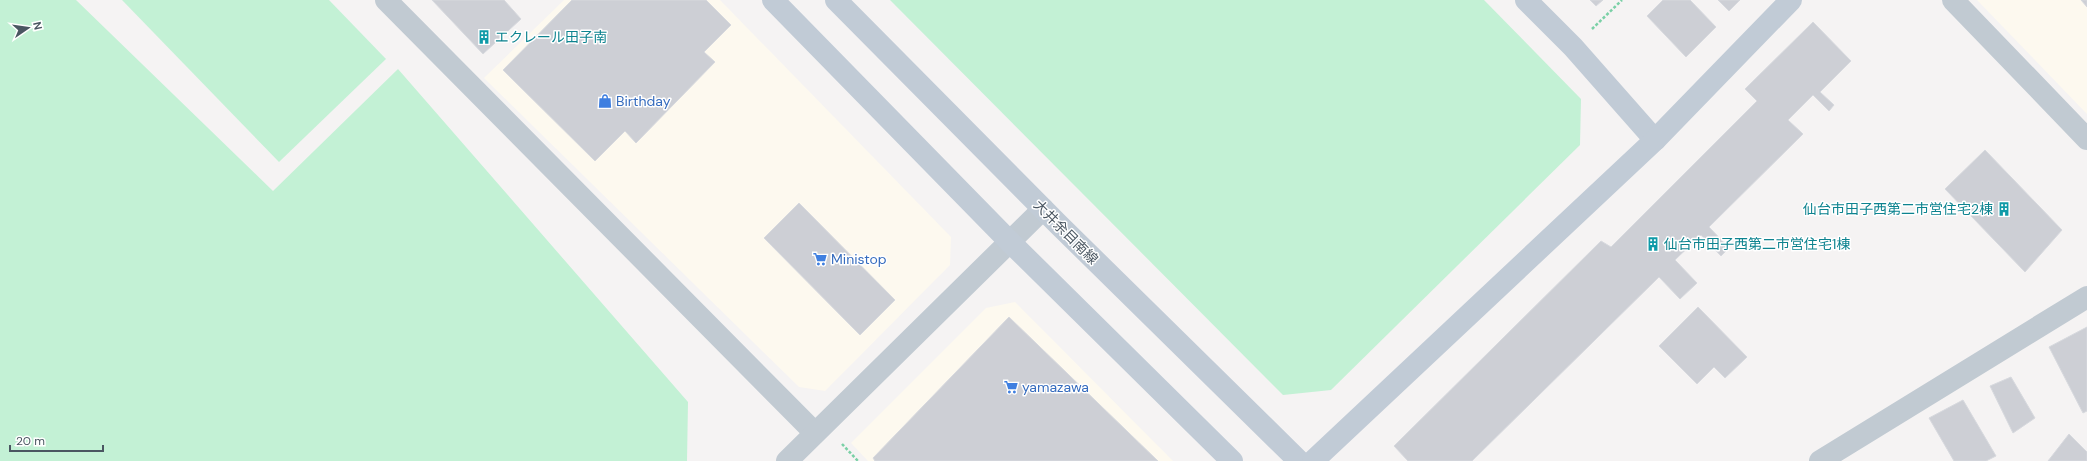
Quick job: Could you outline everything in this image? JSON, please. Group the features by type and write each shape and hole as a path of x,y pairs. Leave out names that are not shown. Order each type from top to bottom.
{"street":[{"path":"386,0 815,433"},
{"path":"773,0 1009,241 1232,461"},
{"name":"大井余目南線","path":"836,0 1043,209 1299,461"},
{"path":"1526,0 1574,47 1655,140"},
{"path":"1313,461 1655,140 1791,0"},
{"path":"1953,0 2087,139"},
{"path":"787,461 1043,209"},
{"path":"1820,461 2087,297"}],"path":[{"path":"1574,47 1622,0"}],"shaded area":[{"path":"564,0 720,0 951,237 950,265 825,391 799,387 484,78"},
{"path":"1977,0 2087,0 2087,114"},
{"name":"yamazawa","path":"1015,302 1173,461 868,461 851,443 986,308"}],"green space":[{"path":"0,0 76,0 273,191 398,69 688,402 687,461 0,461"},
{"path":"122,0 329,0 386,59 279,162"},
{"path":"890,0 1484,0 1581,99 1580,145 1331,390 1283,395"}],"building":[{"name":"エクレール田子南","path":"432,0 504,0 521,19 483,54"},
{"name":"Birthday","path":"572,0 706,0 731,25 704,52 715,62 636,143 625,131 595,161 503,70"},
{"path":"1590,0 1603,0 1596,6"},
{"path":"1663,0 1690,0 1716,27 1686,57 1647,16"},
{"path":"1718,0 1740,0 1729,11"},
{"path":"2081,0 2087,0 2087,7"},
{"name":"仙台市田子西第二市営住宅1棟","path":"1813,22 1851,61 1820,92 1834,105 1829,111 1813,95 1788,120 1803,134 1709,227 1729,248 1721,256 1701,235 1675,260 1697,283 1680,299 1659,277 1472,461 1408,461 1394,446 1601,241 1611,247 1757,101 1745,89"},
{"name":"仙台市田子西第二市営住宅2棟","path":"1985,150 2062,230 2025,272 1945,189"},
{"path":"799,203 895,300 860,335 764,238"},
{"path":"1698,307 1747,357 1725,378 1714,367 1697,384 1659,346"},
{"name":"yamazawa","path":"1009,317 1158,461 875,461 873,458"},
{"path":"2087,327 2087,411 2083,413 2049,347"},
{"path":"2011,377 2035,418 2013,433 1990,386"},
{"path":"1963,400 1996,456 1986,461 1954,461 1929,418"},
{"path":"2069,434 2087,452 2087,461 2048,461"}],"place":[{"name":"エクレール田子南","path":"484,37"},
{"name":"Birthday","path":"605,101"},
{"name":"仙台市田子西第二市営住宅2棟","path":"2004,209"},
{"name":"仙台市田子西第二市営住宅1棟","path":"1653,244"},
{"name":"Ministop","path":"820,259"},
{"name":"yamazawa","path":"1011,387"}]}
